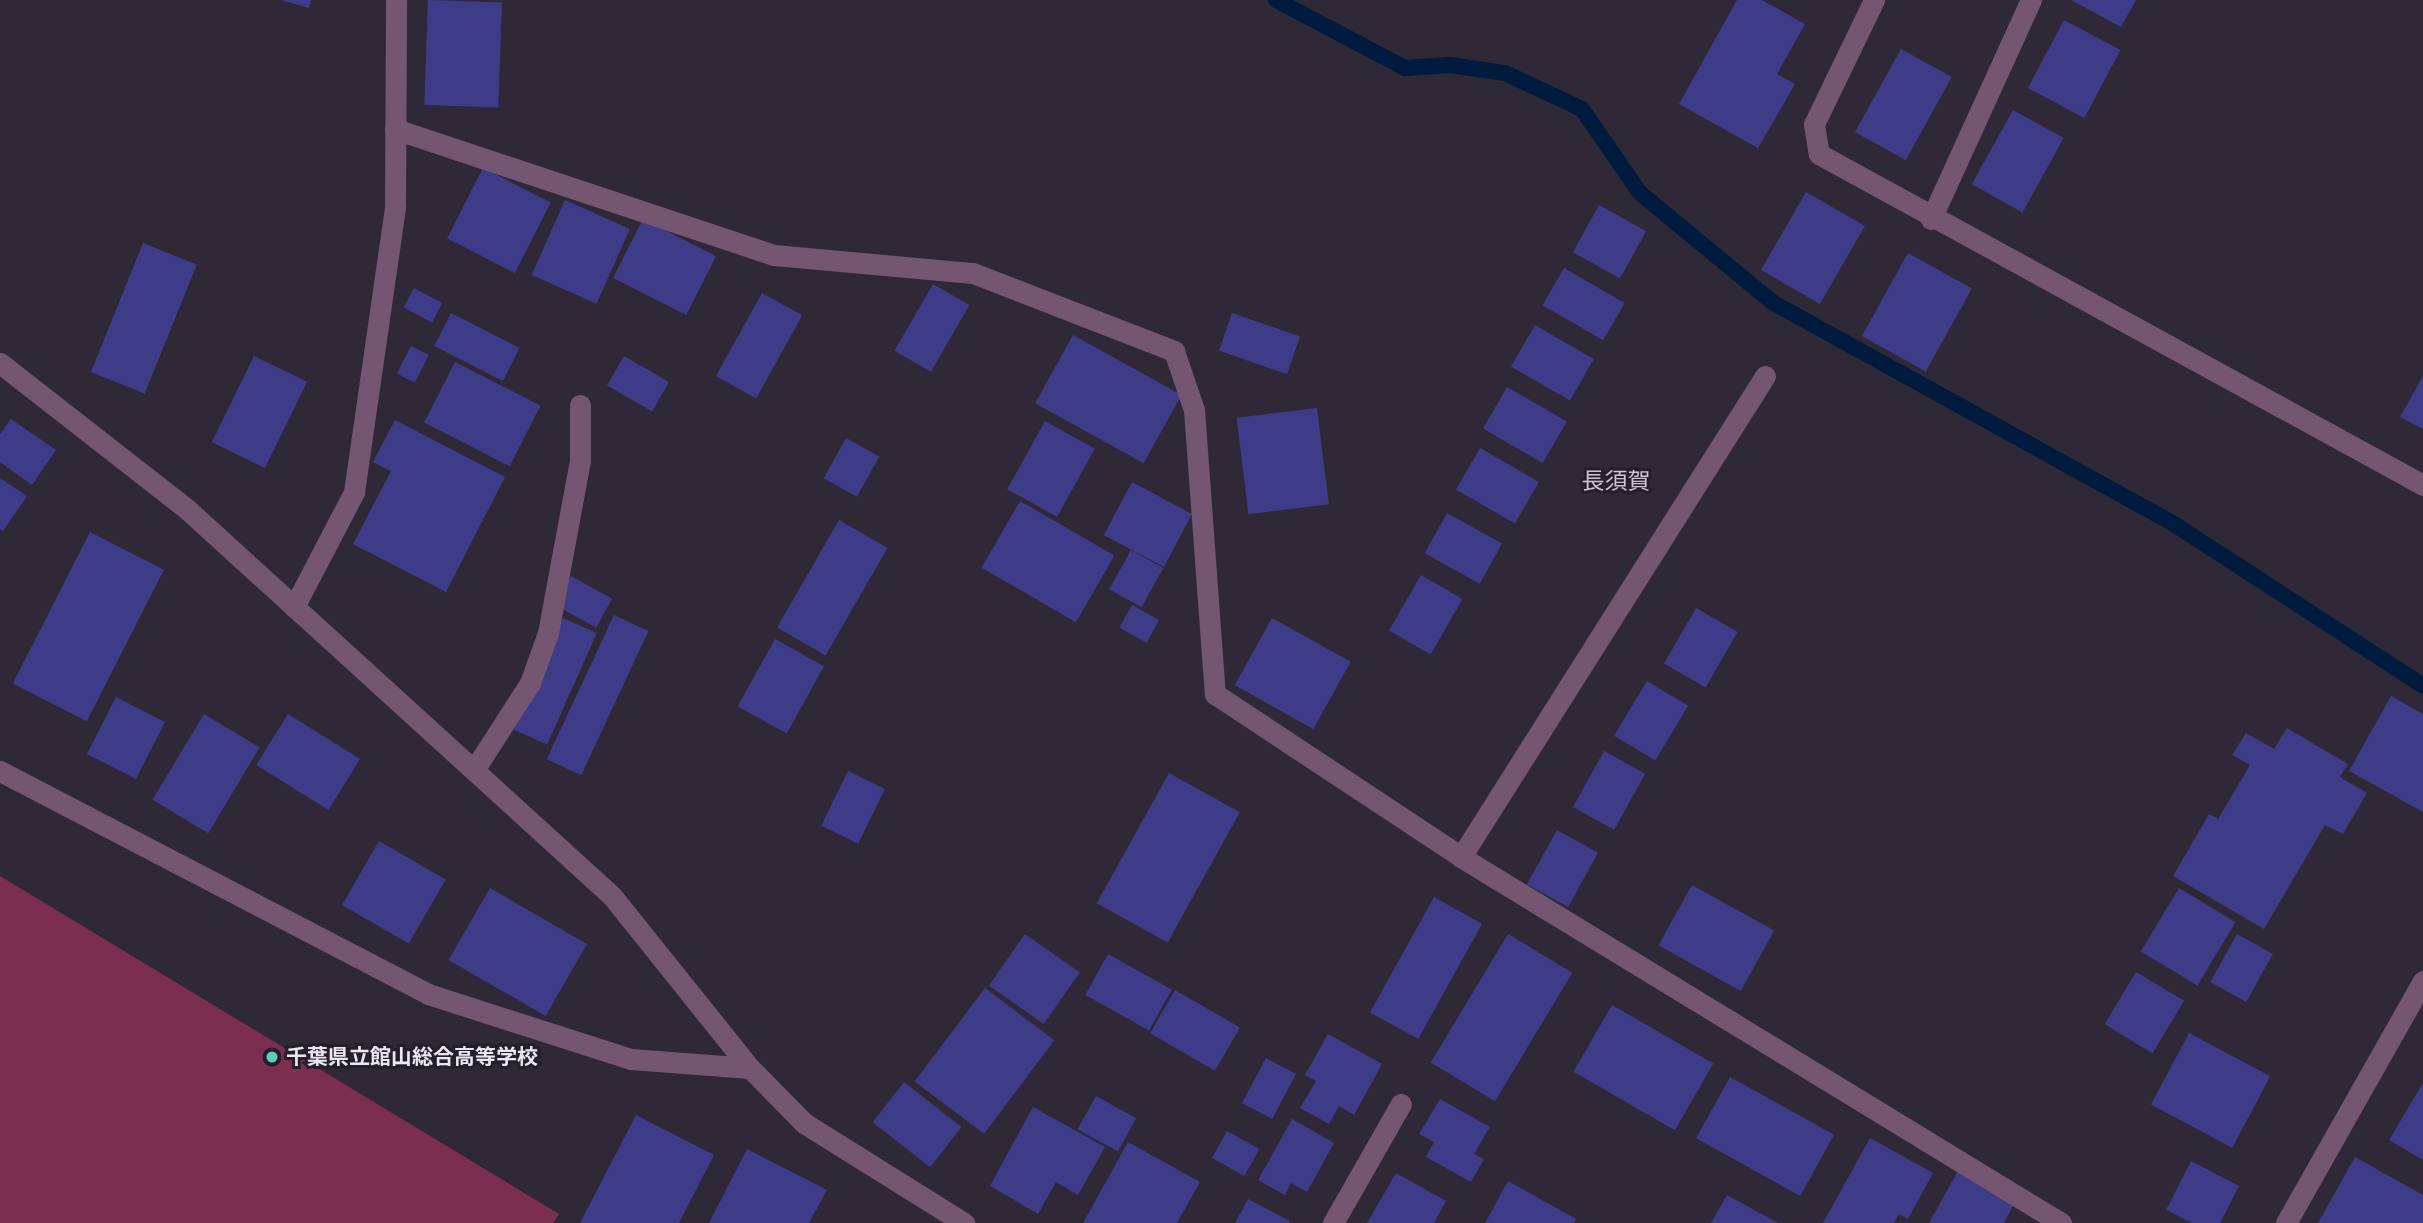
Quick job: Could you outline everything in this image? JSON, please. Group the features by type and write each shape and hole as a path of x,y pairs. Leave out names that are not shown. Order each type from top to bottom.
{"street":[{"path":"294,607 354,492 395,205 396,0"},
{"path":"1874,0 1814,124 1819,154 1931,219 2423,485"},
{"path":"1931,219 2031,0"},
{"path":"395,129 774,255 973,274 1174,351 1194,410 1215,694 1461,857 2061,1223"},
{"path":"0,363 188,510 475,767 612,896 750,1068 804,1123 964,1223"},
{"path":"1461,857 1765,376"},
{"path":"475,767 530,683 548,633 580,461 579,405"},
{"path":"0,771 428,995 631,1059 750,1068"},
{"path":"2286,1223 2423,981"},
{"path":"1333,1223 1401,1104"}],"shaded area":[{"path":"0,876 559,1214 553,1223 0,1223"}],"building":[{"path":"281,0 311,0 309,8"},
{"path":"428,0 502,3 498,108 424,105"},
{"path":"1737,0 1762,0 1805,24 1777,74 1795,84 1758,148 1679,104"},
{"path":"2071,0 2136,0 2121,27"},
{"path":"2064,20 2121,50 2084,118 2028,88"},
{"path":"1901,49 1952,77 1906,160 1855,132"},
{"path":"2013,110 2064,138 2023,212 1972,184"},
{"path":"483,168 551,203 515,273 447,238"},
{"path":"1806,192 1865,226 1820,304 1761,270"},
{"path":"565,200 630,229 597,304 532,275"},
{"path":"1599,205 1646,231 1620,278 1573,252"},
{"path":"643,219 716,256 686,315 613,278"},
{"path":"143,243 197,265 145,394 91,372"},
{"path":"1908,253 1972,288 1926,371 1862,336"},
{"path":"1564,268 1625,303 1603,340 1542,305"},
{"path":"933,284 969,305 931,372 894,351"},
{"path":"414,288 442,303 432,322 404,307"},
{"path":"762,293 802,315 756,398 716,376"},
{"path":"451,313 520,348 503,381 434,346"},
{"path":"1232,313 1300,336 1287,374 1219,351"},
{"path":"1535,325 1594,359 1570,401 1511,367"},
{"path":"1073,335 1181,395 1144,463 1035,403"},
{"path":"411,346 429,355 415,383 397,374"},
{"path":"254,356 307,382 265,468 212,442"},
{"path":"624,356 669,382 652,411 607,385"},
{"path":"455,362 541,406 510,466 424,423"},
{"path":"2423,376 2423,429 2400,417"},
{"path":"1507,387 1567,422 1543,463 1483,429"},
{"path":"1317,408 1329,504 1248,514 1237,418"},
{"path":"11,419 56,450 32,485 0,462 0,434"},
{"path":"395,420 505,477 446,592 353,544 391,471 373,462"},
{"path":"1045,421 1095,449 1057,517 1007,489"},
{"path":"846,438 879,456 857,497 824,478"},
{"path":"1480,448 1539,482 1515,524 1456,490"},
{"path":"0,478 27,496 3,531 0,529"},
{"path":"1132,482 1192,514 1164,567 1104,535"},
{"path":"1020,501 1114,556 1076,622 982,568"},
{"path":"1447,513 1502,544 1480,584 1425,553"},
{"path":"839,520 887,548 825,655 777,627"},
{"path":"90,532 164,570 87,721 13,683"},
{"path":"1131,550 1163,568 1142,607 1109,589"},
{"path":"1421,575 1463,599 1431,654 1389,630"},
{"path":"571,576 612,599 596,628 555,605"},
{"path":"1132,605 1159,620 1147,643 1119,628"},
{"path":"1696,608 1738,632 1706,687 1664,663"},
{"path":"614,615 648,631 581,775 547,759"},
{"path":"563,618 597,633 547,745 513,729"},
{"path":"1272,618 1351,662 1313,729 1235,685"},
{"path":"775,639 824,666 787,733 738,706"},
{"path":"1647,681 1688,706 1655,761 1614,736"},
{"path":"2391,696 2423,714 2423,812 2349,771"},
{"path":"116,697 165,722 136,779 87,754"},
{"path":"204,714 260,747 208,833 152,800"},
{"path":"288,714 360,759 328,810 256,765"},
{"path":"2287,728 2348,764 2340,777 2367,793 2343,834 2325,825 2264,929 2173,876 2209,814 2218,819 2250,765 2232,755 2246,733 2274,749"},
{"path":"1604,751 1645,774 1614,830 1573,807"},
{"path":"848,771 885,789 858,844 821,826"},
{"path":"1169,773 1240,812 1168,943 1097,903"},
{"path":"1557,830 1598,853 1568,907 1527,884"},
{"path":"379,841 446,880 409,944 342,905"},
{"path":"1692,885 1774,931 1741,991 1659,945"},
{"path":"490,888 587,944 545,1016 448,960"},
{"path":"2179,888 2236,922 2197,985 2141,951"},
{"path":"1434,897 1482,924 1418,1039 1370,1012"},
{"path":"1025,934 1080,972 1044,1024 989,986"},
{"path":"1508,934 1572,973 1495,1101 1431,1063"},
{"path":"2237,934 2273,954 2246,1002 2210,982"},
{"path":"1108,954 1172,989 1149,1030 1085,995"},
{"path":"2136,972 2184,1001 2153,1053 2105,1024"},
{"path":"985,988 1054,1040 984,1134 915,1081"},
{"path":"1175,990 1240,1028 1215,1071 1150,1033"},
{"path":"1612,1005 1713,1064 1675,1130 1574,1072"},
{"path":"2189,1033 2270,1076 2232,1148 2151,1105"},
{"path":"1328,1034 1382,1064 1354,1115 1339,1106 1329,1124 1300,1108 1316,1081 1305,1075"},
{"path":"1266,1058 1296,1074 1272,1119 1242,1103"},
{"path":"1730,1077 1834,1135 1800,1196 1696,1138"},
{"path":"904,1082 962,1127 930,1167 873,1122"},
{"path":"2423,1083 2423,1160 2389,1140"},
{"path":"1096,1096 1136,1118 1118,1152 1078,1129"},
{"path":"1440,1099 1490,1127 1474,1154 1484,1159 1471,1182 1426,1157 1434,1142 1419,1134"},
{"path":"1033,1107 1105,1147 1078,1195 1056,1182 1038,1214 990,1186"},
{"path":"636,1115 714,1155 679,1223 580,1223"},
{"path":"1292,1119 1334,1143 1307,1192 1291,1183 1285,1195 1258,1180"},
{"path":"1227,1131 1259,1149 1244,1176 1212,1158"},
{"path":"1870,1138 1933,1173 1908,1219 1899,1214 1894,1223 1823,1223"},
{"path":"1128,1142 1200,1182 1177,1223 1083,1223"},
{"path":"747,1149 827,1190 809,1223 709,1223"},
{"path":"2355,1157 2423,1195 2423,1223 2318,1223"},
{"path":"2191,1161 2239,1186 2220,1223 2192,1223 2166,1210"},
{"path":"1959,1169 2016,1200 2004,1223 1929,1223"},
{"path":"1396,1173 1446,1201 1434,1223 1367,1223"},
{"path":"1508,1181 1576,1219 1574,1223 1485,1223"},
{"path":"1727,1195 1778,1223 1711,1223"},
{"path":"1248,1199 1290,1221 1289,1223 1235,1223"}],"waterway":[{"path":"1276,0 1405,68 1450,65 1505,73 1582,109 1640,193 1772,302 2177,526 2423,686"}],"place":[{"name":"千葉県立館山総合高等学校","path":"272,1057"}],"district":[{"name":"長須賀","path":"1616,481"}]}
